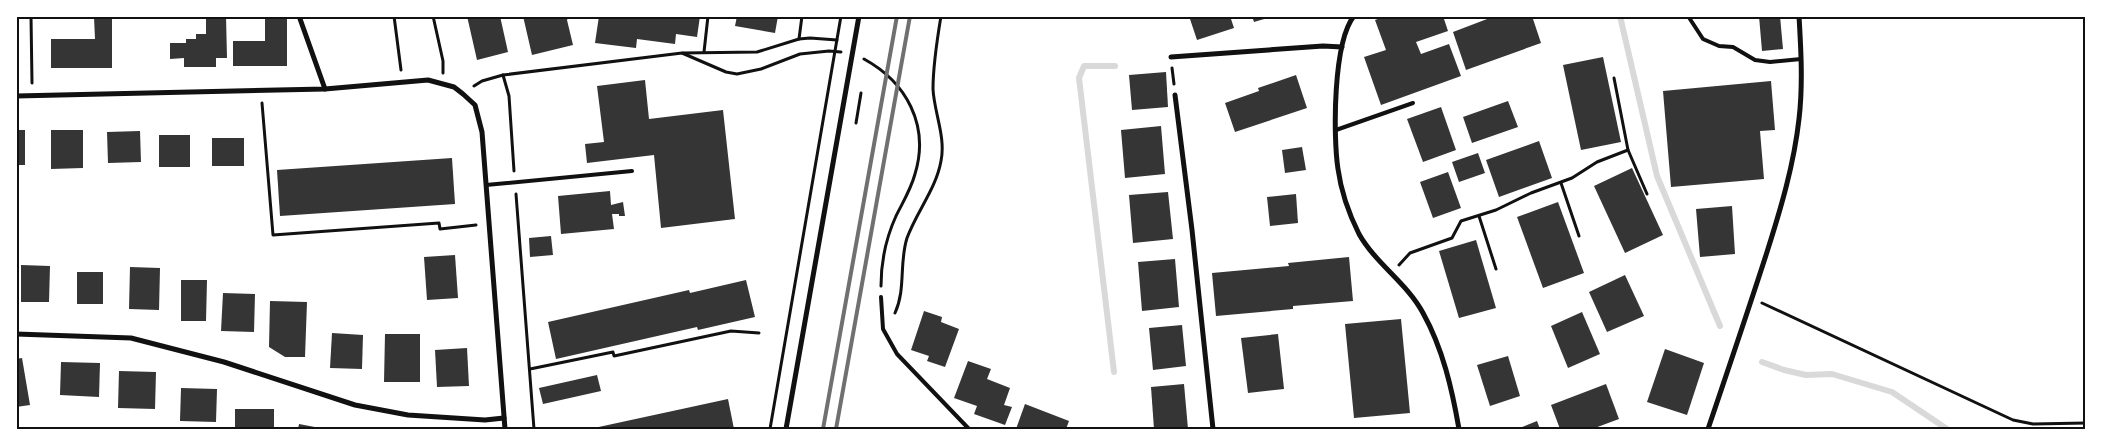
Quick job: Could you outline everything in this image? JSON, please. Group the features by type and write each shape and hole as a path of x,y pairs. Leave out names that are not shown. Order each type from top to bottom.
{"street":[{"path":"299,16 326,89"},
{"path":"786,429 859,16"},
{"path":"1354,16 1342,47 1337,90 1336,130 1338,169 1350,215 1368,247 1392,272 1418,305 1436,339 1446,371 1458,429"},
{"path":"1708,429 1753,298 1790,169 1799,118 1801,59 1799,16"},
{"path":"1171,57 1316,47 1342,47"},
{"path":"16,96 326,89 428,80 454,87 475,105 482,132 505,429"},
{"path":"1175,95 1191,221 1213,429"},
{"path":"16,334 131,338 224,362 356,405 408,415 485,420 504,418"}],"lane":[{"path":"1688,16 1703,39 1719,46 1733,47 1755,60 1770,62 1801,59"},
{"path":"1336,130 1413,103"},
{"path":"486,186 632,171"},
{"path":"881,297 884,329 897,354 969,429"}],"path":[{"path":"31,16 33,96"},
{"path":"394,16 403,82"},
{"path":"433,16 444,61 442,83"},
{"path":"704,52 708,16"},
{"path":"799,39 802,16"},
{"path":"770,429 841,16"},
{"path":"884,329 900,301 901,276 908,237 932,190 942,160 940,131 933,90 936,48 941,16"},
{"path":"463,94 482,81 503,75 682,53 704,52 725,54 757,52 799,39 837,40"},
{"path":"682,53 726,72 737,74 748,73 800,54 815,51 828,50 846,53"},
{"path":"861,57 884,71 903,91 917,123 920,140 916,173 895,218 884,252 881,297"},
{"path":"1171,57 1175,95"},
{"path":"503,75 509,96 534,429"},
{"path":"1614,78 1628,150 1648,194"},
{"path":"261,90 273,235 439,223 440,229 489,224"},
{"path":"1392,272 1410,253 1452,238 1461,221 1479,216 1531,193 1561,183 1597,162 1628,150"},
{"path":"1561,183 1579,236"},
{"path":"1479,216 1496,269"},
{"path":"1753,298 2013,420 2033,424 2086,423"},
{"path":"530,369 613,352 614,356 732,331 759,333"}],"building":[{"path":"206,16 226,16 227,58 216,58 216,67 184,67 184,58 170,59 170,43 186,43 186,39 196,39 196,34 206,34"},
{"path":"265,16 287,16 287,66 233,66 233,41 265,41"},
{"path":"467,16 500,16 508,52 477,60"},
{"path":"523,16 569,16 567,20 573,45 532,55"},
{"path":"599,16 700,16 697,37 676,34 675,44 637,39 636,48 595,43"},
{"path":"737,16 778,16 775,33 735,26"},
{"path":"1189,16 1230,16 1234,28 1197,40"},
{"path":"1252,16 1271,16 1271,17 1254,22"},
{"path":"1386,16 1443,16 1448,31 1416,42 1421,54 1449,44 1461,76 1381,105 1364,57 1386,50 1375,20"},
{"path":"1495,16 1532,16 1541,43 1466,70 1453,32"},
{"path":"1759,16 1780,16 1783,49 1762,51"},
{"path":"94,17 112,17 112,68 51,68 51,39 95,39"},
{"path":"16,20 18,20 18,65 16,65"},
{"path":"1603,57 1621,142 1581,150 1563,65"},
{"path":"1166,72 1168,107 1132,110 1129,75"},
{"path":"1296,75 1307,108 1235,132 1225,103 1259,91 1258,88"},
{"path":"645,80 649,119 723,110 735,219 661,228 654,155 587,163 585,144 604,142 597,86"},
{"path":"1771,81 1775,130 1760,131 1764,179 1671,187 1663,91"},
{"path":"1508,101 1518,127 1472,143 1463,117"},
{"path":"1441,107 1456,150 1423,162 1407,119"},
{"path":"1161,126 1165,174 1125,178 1121,130"},
{"path":"16,130 25,130 25,165 16,165"},
{"path":"51,130 83,130 83,168 51,169"},
{"path":"140,131 141,162 108,163 107,132"},
{"path":"159,135 190,135 190,167 159,167"},
{"path":"212,138 244,138 244,166 212,166"},
{"path":"1539,141 1552,178 1499,197 1486,160"},
{"path":"1302,147 1306,170 1285,173 1282,150"},
{"path":"1478,153 1485,173 1459,182 1452,162"},
{"path":"452,158 455,204 280,216 277,170"},
{"path":"1632,168 1663,235 1625,253 1594,186"},
{"path":"1448,172 1461,208 1433,218 1420,182"},
{"path":"610,191 611,205 623,202 625,216 612,214 614,229 561,234 558,196"},
{"path":"1168,192 1173,239 1133,243 1129,195"},
{"path":"1296,194 1298,223 1270,226 1267,197"},
{"path":"1558,202 1584,273 1543,288 1517,217"},
{"path":"1732,206 1735,254 1700,257 1696,209"},
{"path":"551,236 553,255 530,257 529,238"},
{"path":"1476,240 1496,308 1459,318 1439,251"},
{"path":"455,255 458,298 427,300 424,257"},
{"path":"1349,257 1353,301 1293,306 1293,309 1216,316 1212,273 1289,266 1288,263"},
{"path":"1175,259 1179,307 1142,311 1138,262"},
{"path":"21,265 50,266 49,302 21,302"},
{"path":"130,267 160,268 159,310 129,309"},
{"path":"77,272 103,272 103,304 77,304"},
{"path":"1625,275 1644,316 1607,332 1589,292"},
{"path":"181,280 207,280 206,321 181,321"},
{"path":"746,280 755,317 698,330 697,327 556,359 548,322 689,290 690,293"},
{"path":"223,293 255,294 254,332 221,331"},
{"path":"270,301 307,302 305,357 285,357 269,347"},
{"path":"924,311 942,317 941,322 959,329 945,367 927,361 929,356 911,350"},
{"path":"1582,312 1600,354 1568,368 1551,326"},
{"path":"1401,319 1410,413 1354,418 1345,324"},
{"path":"1182,325 1186,366 1153,370 1149,328"},
{"path":"332,333 363,335 362,369 330,368"},
{"path":"385,334 420,334 420,382 384,382"},
{"path":"1278,334 1284,389 1248,393 1241,338"},
{"path":"467,348 469,386 437,387 435,350"},
{"path":"1665,349 1704,363 1687,415 1647,402"},
{"path":"1508,356 1520,396 1490,406 1477,365"},
{"path":"22,358 30,405 16,407 16,359"},
{"path":"968,361 991,369 987,379 1010,388 1004,405 1012,407 1005,425 974,414 977,406 954,398"},
{"path":"61,362 100,363 99,397 60,395"},
{"path":"119,371 156,372 155,409 118,408"},
{"path":"597,375 601,391 543,404 539,388"},
{"path":"1184,384 1188,429 1154,429 1151,387"},
{"path":"1606,384 1619,419 1592,429 1560,429 1551,405"},
{"path":"181,388 217,389 216,422 180,421"},
{"path":"728,399 734,429 594,429 594,428"},
{"path":"1025,404 1069,421 1066,429 1016,429"},
{"path":"235,409 274,409 274,429 235,429"},
{"path":"1537,421 1540,429 1517,429"},
{"path":"299,424 320,428 320,429 298,429"}],"waterway":[{"path":"1620,16 1657,176 1720,326"},
{"path":"1114,372 1079,78 1084,66 1115,66"},
{"path":"1762,362 1806,375 1832,374 1892,392 1947,429"}],"railway":[{"path":"823,429 897,16"},
{"path":"836,429 910,16"}]}
